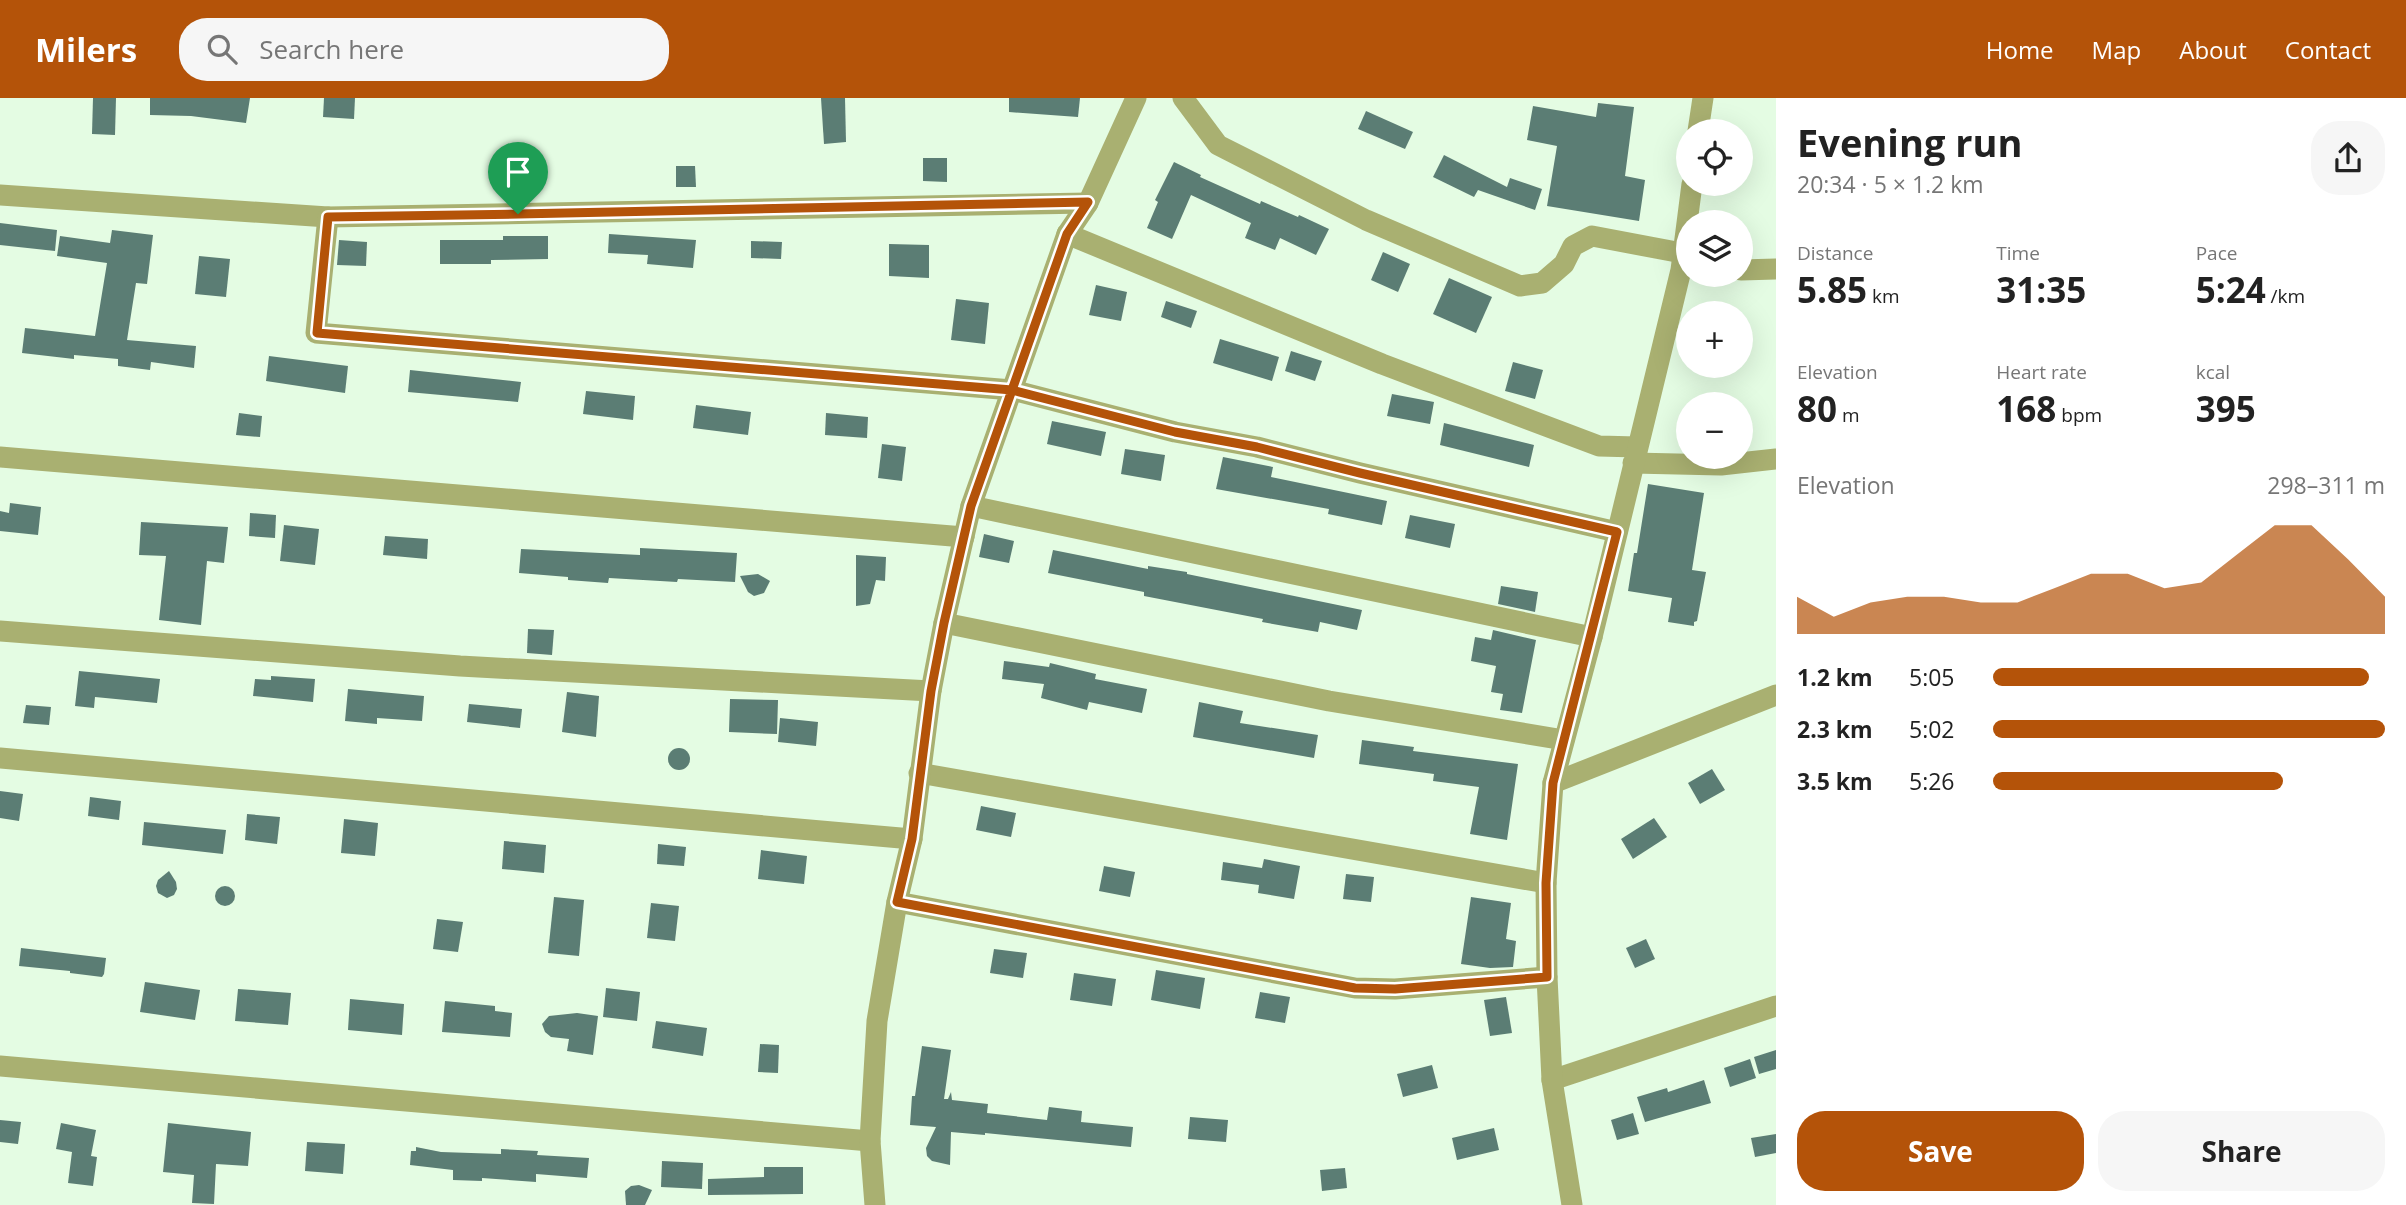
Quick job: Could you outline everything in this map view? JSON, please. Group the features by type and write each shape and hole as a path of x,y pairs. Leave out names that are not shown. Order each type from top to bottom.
{"street":[{"path":"875,1205 870,1141 877,1021 897,902 912,839 931,691 971,506 1067,234 1088,202 1136,98"},
{"path":"1183,98 1218,145 1366,220 1520,286 1542,283 1564,264 1573,246 1592,236 1676,262"},
{"path":"1700,119 1703,98"},
{"path":"0,195 328,217 1088,202"},
{"path":"328,217 317,333 1012,390 1175,432 1257,447 1617,532"},
{"path":"1067,234 1382,364 1599,446 1635,455 1721,465 1776,459"},
{"path":"1753,270 1776,270"},
{"path":"1572,1205 1552,1080 1547,977 1546,883 1553,783 1592,637 1678,287"},
{"path":"0,457 964,537"},
{"path":"971,506 1592,637"},
{"path":"944,623 1329,701 1564,740"},
{"path":"0,631 460,666 931,691"},
{"path":"1553,783 1776,695"},
{"path":"0,758 912,839"},
{"path":"919,773 1546,883"},
{"path":"897,902 1355,988 1395,989 1547,977"},
{"path":"1552,1080 1776,1006"},
{"path":"0,1066 870,1141"}],"building":[{"path":"93,98 116,98 115,135 92,134"},
{"path":"150,98 250,98 246,123 191,116 150,115"},
{"path":"324,98 355,98 354,119 323,117"},
{"path":"821,98 845,98 846,142 824,144"},
{"path":"1009,98 1080,98 1078,117 1009,112"},
{"path":"1598,103 1634,107 1625,176 1645,180 1639,221 1547,206 1557,146 1527,140 1533,106 1596,117"},
{"path":"1366,111 1413,132 1405,149 1358,129"},
{"path":"1444,155 1507,187 1510,178 1542,189 1535,210 1478,190 1474,197 1433,177"},
{"path":"923,158 947,158 947,182 923,181"},
{"path":"517,159 518,183 495,183 495,160"},
{"path":"1174,162 1260,204 1261,201 1329,229 1316,255 1280,238 1275,250 1245,238 1251,223 1191,195 1172,239 1147,228 1158,202 1155,200"},
{"path":"676,166 695,166 696,187 676,187"},
{"path":"0,223 57,230 55,251 0,245"},
{"path":"112,230 153,235 147,284 136,283 127,340 196,346 194,368 151,362 150,370 118,366 118,359 74,355 74,359 22,353 25,328 95,336 107,263 57,256 60,236 110,243"},
{"path":"609,234 696,240 693,268 647,264 648,255 608,253"},
{"path":"503,236 548,236 548,259 491,260 491,264 440,264 440,240 503,240"},
{"path":"339,240 367,242 366,266 337,265"},
{"path":"751,241 782,242 781,259 751,258"},
{"path":"889,244 929,245 929,278 889,276"},
{"path":"1383,252 1410,264 1398,292 1371,280"},
{"path":"199,256 230,259 226,297 195,294"},
{"path":"1449,278 1492,297 1476,333 1433,314"},
{"path":"1096,285 1127,292 1121,321 1089,315"},
{"path":"956,299 989,303 985,344 951,340"},
{"path":"1166,301 1197,311 1191,328 1161,317"},
{"path":"1220,339 1279,357 1272,381 1213,363"},
{"path":"1291,351 1322,361 1315,381 1285,371"},
{"path":"269,356 348,366 345,393 266,381"},
{"path":"1513,362 1543,370 1535,399 1505,391"},
{"path":"410,370 521,382 518,402 408,392"},
{"path":"586,391 635,396 633,420 583,414"},
{"path":"1392,394 1434,402 1430,424 1387,416"},
{"path":"696,405 751,412 748,435 693,428"},
{"path":"239,413 262,416 260,437 236,435"},
{"path":"826,413 868,417 867,438 825,435"},
{"path":"1052,421 1106,432 1101,456 1047,444"},
{"path":"1444,423 1534,445 1529,467 1440,445"},
{"path":"882,444 906,447 902,481 878,478"},
{"path":"1125,449 1165,455 1161,481 1121,474"},
{"path":"1223,457 1273,467 1271,477 1387,501 1382,525 1328,514 1329,509 1216,489"},
{"path":"1648,484 1704,493 1692,570 1706,572 1694,626 1668,622 1672,598 1628,591"},
{"path":"10,503 41,507 38,535 0,531 0,511 9,513"},
{"path":"250,513 276,515 275,538 249,536"},
{"path":"1410,515 1455,524 1450,548 1405,538"},
{"path":"141,522 228,527 224,563 207,561 201,625 159,620 166,556 139,555"},
{"path":"284,525 319,529 315,565 280,561"},
{"path":"984,534 1014,541 1009,563 979,557"},
{"path":"385,536 428,539 427,559 383,555"},
{"path":"640,548 737,553 735,582 609,578 608,583 519,573 521,549 640,555"},
{"path":"1053,550 1148,569 1148,566 1187,572 1362,610 1357,630 1320,622 1318,632 1262,622 1263,619 1144,596 1144,592 1048,573"},
{"path":"856,555 886,557 885,581 876,580 870,604 856,606"},
{"path":"758,574 770,581 764,593 754,596 748,592 740,576"},
{"path":"1501,586 1538,592 1535,612 1498,604"},
{"path":"528,629 554,630 552,655 527,653"},
{"path":"1493,630 1536,640 1522,713 1500,710 1503,694 1491,692 1496,666 1471,661 1475,637 1491,640"},
{"path":"1004,661 1049,667 1050,663 1096,674 1095,679 1147,689 1142,713 1089,702 1087,710 1041,698 1044,684 1002,679"},
{"path":"79,671 160,679 157,703 95,697 94,708 75,706"},
{"path":"271,676 315,679 313,702 253,696 255,679 271,680"},
{"path":"348,689 424,696 422,721 377,718 377,724 345,721"},
{"path":"567,692 599,696 596,737 562,732"},
{"path":"730,699 778,700 777,734 729,732"},
{"path":"1199,702 1243,711 1240,723 1318,735 1314,758 1193,737"},
{"path":"469,704 522,709 520,728 467,722"},
{"path":"26,705 51,707 49,725 23,723"},
{"path":"780,718 818,722 816,746 778,742"},
{"path":"1362,740 1414,747 1413,751 1518,764 1507,840 1470,834 1479,787 1433,781 1434,774 1359,764"},
{"path":"679,748 687,751 690,759 687,767 679,770 671,767 668,759 671,751"},
{"path":"1712,769 1725,790 1700,804 1688,783"},
{"path":"0,791 23,794 19,821 0,818"},
{"path":"90,797 121,801 119,820 88,816"},
{"path":"981,806 1016,813 1011,837 976,830"},
{"path":"247,814 280,817 277,844 245,840"},
{"path":"1654,818 1667,837 1633,859 1621,839"},
{"path":"344,819 378,823 375,856 341,853"},
{"path":"144,822 226,830 223,854 142,845"},
{"path":"504,841 546,845 544,873 502,869"},
{"path":"658,844 686,847 684,866 657,864"},
{"path":"761,850 807,856 804,884 758,879"},
{"path":"1264,859 1300,866 1294,899 1258,893 1259,885 1221,880 1223,862 1262,868"},
{"path":"1104,866 1135,872 1130,897 1099,891"},
{"path":"169,871 177,889 174,895 167,898 158,893 156,886 158,880"},
{"path":"1346,874 1374,877 1371,902 1343,899"},
{"path":"225,886 232,889 235,896 232,903 225,906 218,903 215,896 218,889"},
{"path":"554,897 584,900 579,956 548,953"},
{"path":"1471,897 1511,903 1506,939 1516,941 1513,967 1490,968 1461,964"},
{"path":"651,903 679,906 675,941 647,938"},
{"path":"437,919 463,922 458,952 433,949"},
{"path":"1646,939 1655,959 1635,968 1626,948"},
{"path":"21,948 106,958 104,974 102,977 19,966"},
{"path":"994,949 1027,953 1023,978 990,973"},
{"path":"1156,970 1205,978 1200,1009 1151,1000"},
{"path":"1074,973 1116,979 1112,1006 1070,1000"},
{"path":"145,982 200,990 195,1020 140,1012"},
{"path":"606,988 640,992 637,1021 603,1017"},
{"path":"238,989 291,993 288,1025 235,1021"},
{"path":"1260,992 1290,997 1285,1023 1255,1018"},
{"path":"1506,997 1512,1033 1490,1036 1484,1000"},
{"path":"350,999 404,1004 402,1035 348,1030"},
{"path":"445,1001 495,1006 495,1011 512,1013 510,1037 442,1032"},
{"path":"577,1013 598,1016 593,1055 567,1051 569,1039 551,1037 542,1024 549,1016"},
{"path":"656,1021 707,1028 703,1056 652,1048"},
{"path":"760,1044 779,1045 778,1073 758,1072"},
{"path":"922,1046 951,1050 944,1099 948,1099 951,1092 952,1100 988,1104 987,1113 1047,1120 1049,1107 1082,1111 1081,1122 1133,1127 1131,1147 951,1132 950,1165 932,1161 927,1156 926,1148 936,1127 910,1125 912,1096 915,1096"},
{"path":"1776,1050 1776,1069 1759,1074 1754,1057"},
{"path":"1750,1059 1756,1078 1730,1087 1724,1068"},
{"path":"1432,1065 1438,1088 1403,1097 1397,1074"},
{"path":"1704,1080 1711,1103 1645,1122 1637,1097 1667,1088 1668,1092"},
{"path":"1633,1113 1639,1134 1617,1140 1611,1120"},
{"path":"1190,1117 1228,1120 1226,1142 1188,1139"},
{"path":"0,1120 21,1122 18,1144 0,1142"},
{"path":"61,1123 96,1130 91,1156 97,1157 93,1186 68,1183 72,1152 56,1149"},
{"path":"168,1123 251,1132 248,1166 216,1164 214,1204 192,1203 194,1175 163,1172"},
{"path":"1494,1128 1499,1150 1457,1160 1452,1138"},
{"path":"1776,1134 1776,1153 1755,1157 1751,1138"},
{"path":"307,1142 345,1144 343,1174 305,1171"},
{"path":"416,1147 441,1152 501,1154 501,1149 538,1151 537,1155 589,1158 587,1178 536,1174 536,1182 482,1178 482,1181 453,1180 453,1170 410,1165 411,1151 416,1151"},
{"path":"662,1161 703,1163 702,1189 661,1187"},
{"path":"764,1167 803,1167 803,1194 708,1195 708,1179 764,1177"},
{"path":"1345,1168 1347,1188 1322,1191 1320,1170"},
{"path":"639,1185 652,1190 645,1205 626,1205 625,1191 631,1186"}],"route":[{"path":"518,214 328,217 317,333 1012,390 971,506 944,623 931,691 912,839 897,902 1355,988 1395,989 1547,977 1546,883 1553,783 1617,532 1257,447 1175,432 1012,390 1067,234 1088,202 518,214"}]}
